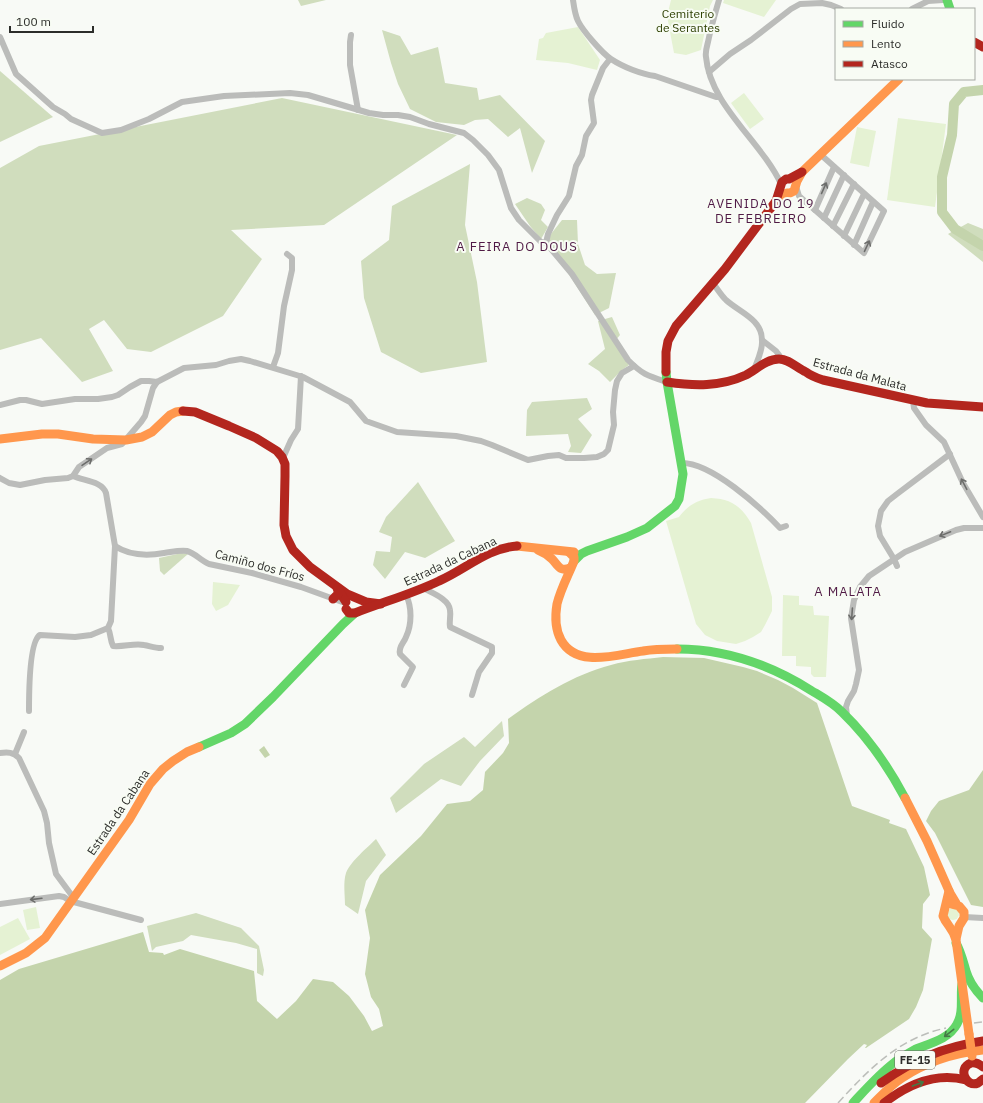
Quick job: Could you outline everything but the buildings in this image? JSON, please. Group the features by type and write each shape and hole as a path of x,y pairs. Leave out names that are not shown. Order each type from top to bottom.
{"main road":[{"path":"557,565 562,570 567,569 581,554 587,550 627,537 647,528 675,506 679,499 683,474 666,367 666,352 668,341 672,332 725,268 789,186 820,154 898,80"},
{"path":"668,382 690,386 718,384 734,380 748,374 766,362 774,359 782,359"},
{"name":"Estrada da Malata","path":"782,359 818,378 927,403 983,407"},
{"path":"0,439 42,434 58,434 92,439 126,440 142,437 152,432 170,415 176,412 185,411 195,412 260,439 278,451 283,458 285,478 286,535 294,551 301,560 336,586 357,599 361,606 356,613 350,613 336,586"},
{"name":"Estrada da Cabana","path":"0,966 26,953 45,938 129,820 150,784 163,769 187,752 231,733 245,724 343,624 356,613 447,578 474,561 502,548 531,547 565,551 587,550"},
{"name":"Estrada da Cabana","path":"531,547 542,552 557,565"},
{"path":"561,592 561,580 556,555 565,551 573,556 572,565 561,592 556,612 556,630 561,642 577,655 592,658 641,651 670,649 703,650 731,654 787,675 839,709 874,748 892,776 917,822 956,904"},
{"path":"333,599 338,594 336,586"},
{"path":"343,624 346,605 350,598 357,599"},
{"name":"Estrada da Cabana","path":"357,599 370,604 381,604"},
{"path":"949,891 943,916 954,932 962,984 972,1059 970,1064 965,1068 964,1074 966,1080"},
{"path":"945,907 951,904 956,904 961,906 963,909 956,942 962,953 970,981 975,990 983,998"},
{"path":"948,924 955,925 962,919"},
{"path":"853,1103 874,1081 901,1058 910,1052 949,1034 954,1029 961,1013 960,991 962,984"},
{"name":"FE-15","path":"860,1103 882,1082 918,1059 950,1047 983,1041"},
{"name":"FE-15","path":"874,1103 887,1090 903,1078 934,1062 962,1053 983,1050"},
{"path":"972,1059 983,1067"},
{"path":"884,1103 897,1093 927,1080 956,1077 975,1084 983,1079"}],"street":[{"path":"573,0 574,12 578,21 584,30 610,59 647,75 655,76 719,97"},
{"path":"719,0 705,56 709,72 719,97 774,171 780,175 799,196 864,253 884,211 820,154"},
{"path":"914,8 927,0 943,0"},
{"path":"709,72 730,54 800,4 822,3 838,8"},
{"path":"351,35 350,65 358,110"},
{"path":"0,37 16,74 53,107 66,114 71,119 102,133 121,130 148,119 182,102 224,96 290,93 308,96 376,114 410,117 429,124 464,133 488,155 499,170 511,208 519,220 541,242 546,243 572,274 628,360 638,370 647,376 668,382"},
{"path":"546,243 548,234 557,215 569,196 576,166 582,155 586,136 594,123 591,100 592,95 603,68 610,59"},
{"path":"815,210 834,167"},
{"path":"824,218 844,176"},
{"path":"833,226 854,184"},
{"path":"844,236 864,194"},
{"path":"854,245 873,202"},
{"path":"273,367 278,353 284,306 292,270 292,258 287,254"},
{"path":"712,282 726,300 751,318 761,329 762,346 754,371"},
{"path":"762,340 776,351 782,359"},
{"path":"0,478 9,484 20,485 73,476 80,467 107,448 122,444 126,440 145,416 153,388 157,382 184,368 241,359 301,376 350,402 366,421 397,432 456,436 482,441 528,460 559,455 566,458 597,457 604,454 608,450 614,425 613,412 617,381 622,373 634,366"},
{"path":"283,458 298,429 301,376"},
{"path":"0,405 20,400 42,404 75,398 98,399 112,397 141,381 157,382"},
{"path":"913,400 914,408 926,425 944,442 963,483 983,518"},
{"path":"897,566 880,536 878,526 881,511 888,501 950,454"},
{"path":"682,463 700,467 713,474 750,499 780,528 786,526"},
{"path":"28,711 30,667 37,637 40,635 75,637 91,634 108,628 111,622 115,546 106,494 104,489 96,484 73,476"},
{"path":"847,717 846,707 848,700 854,691 859,670 851,618 854,600 860,587 869,576 905,552 948,533 964,528 983,528"},
{"name":"Camiño dos Fríos","path":"115,546 121,550 141,555 186,551 209,564 252,573 301,587 346,605"},
{"path":"423,588 443,599 446,603 450,609 450,626 492,647 492,653 479,672 472,695"},
{"path":"404,685 413,668 399,652 399,649 406,637 410,616 410,607 406,595"},
{"path":"108,628 113,646 121,647 143,645 152,648 160,648"},
{"path":"831,704 848,700"},
{"path":"15,754 24,732"},
{"path":"0,753 10,752 19,758 44,811 48,823 49,843 56,874 72,899"},
{"path":"0,904 59,896 141,920"},
{"path":"962,919 983,918"}],"green space":[{"name":"Cemiterio de Serantes","path":"671,0 713,0 710,6 701,50 686,55 674,53 667,16"},
{"path":"724,0 776,0 764,17 723,3"},
{"path":"578,27 600,60 597,70 568,63 536,60 539,39 543,38 546,33"},
{"path":"744,93 764,119 750,129 731,103"},
{"path":"898,118 946,124 935,207 887,200"},
{"path":"857,127 876,131 869,167 850,163"},
{"path":"711,498 724,500 735,504 751,523 772,597 772,611 761,632 736,644 717,641 705,635 696,624 666,521 679,517 685,510 697,502"},
{"path":"213,582 240,585 228,605 216,611 212,604"},
{"path":"783,595 799,596 799,605 813,606 814,615 829,616 826,677 814,677 811,674 811,667 796,666 796,656 782,656"},
{"path":"36,907 40,928 27,930 23,910"},
{"path":"951,908 955,908 959,914 955,920 951,920 947,916 947,912"},
{"path":"18,918 30,939 0,955 0,927"}],"shaded area":[{"path":"298,0 326,0 301,6"},
{"path":"382,30 400,36 411,55 438,47 445,83 477,88 479,100 500,95 545,141 532,173 520,128 508,137 488,119 475,120 464,125 436,122 410,109 398,84"},
{"path":"0,71 53,117 0,142"},
{"path":"282,98 457,135 324,225 231,230 262,259 223,316 151,352 127,349 104,320 89,329 113,371 82,382 41,338 0,350 0,168 39,146"},
{"path":"470,164 465,225 477,282 487,362 421,373 381,352 364,298 361,261 389,240 392,206"},
{"path":"527,198 541,204 545,210 541,220 548,227 541,239 515,204"},
{"path":"562,220 577,220 578,244 585,265 597,274 616,273 609,308 595,315 566,270 543,244"},
{"path":"968,223 983,229 983,262 948,234"},
{"path":"612,317 620,335 614,342 629,365 610,382 599,371 588,364 605,349 598,321"},
{"path":"587,398 592,409 578,419 592,435 581,453 568,452 571,446 568,434 526,436 527,410 532,402"},
{"path":"418,482 455,541 425,558 405,552 385,579 373,565 376,551 390,552 392,537 379,532 386,517"},
{"path":"182,553 188,554 164,575 160,571 159,558"},
{"path":"663,657 704,658 757,671 793,688 817,703 852,806 890,820 889,823 906,829 924,867 930,895 923,904 922,928 932,939 923,990 916,1007 909,1019 866,1048 867,1045 864,1044 805,1103 0,1103 0,980 19,969 143,932 149,952 163,953 164,955 180,949 254,971 257,1001 277,1019 296,1001 313,979 333,982 349,996 364,1016 372,1031 383,1026 379,1009 371,997 365,974 370,938 365,910 380,875 421,836 447,804 470,801 483,790 485,772 503,753 509,743 508,719 545,694 583,674 617,663"},
{"path":"502,721 504,736 480,761 461,786 441,779 396,813 390,798 424,764 464,737 475,747"},
{"path":"264,746 270,755 265,758 259,750"},
{"path":"983,770 983,907 971,905 935,833 926,821 931,811 939,801 969,790"},
{"path":"376,839 386,855 366,881 358,914 345,905 345,877 351,864"},
{"path":"196,913 241,928 259,946 264,970 263,976 257,973 257,949 236,943 191,935 183,941 156,947 152,951 147,926"}],"waterway":[{"path":"983,90 964,92 954,104 952,135 942,177 942,212 955,229 983,246"}],"railway":[{"path":"974,1023 983,1022"},
{"path":"838,1103 861,1078 886,1056 914,1039 946,1028"}],"traffic: fast":[{"path":"947,0 950,8"},
{"path":"574,561 581,554 587,551 627,537 647,528 675,506 679,499 683,474 666,372"},
{"path":"199,747 231,733 245,724 355,613"},
{"path":"677,649 713,652 748,660 780,673 827,700 842,712 869,742 892,775 905,798"},
{"path":"956,943 961,953 969,978 975,989 983,998"},
{"path":"853,1103 895,1062 916,1049 944,1037 954,1029 960,1015 962,984"}],"traffic: slow":[{"path":"776,201 787,193 794,191 802,172 898,80"},
{"path":"0,439 42,434 58,434 93,439 126,440 142,437 152,432 170,415 183,411"},
{"path":"517,546 574,552"},
{"path":"538,550 549,556 559,567 563,569 570,568"},
{"path":"569,552 574,557 574,561 557,604 556,618 559,636 568,649 587,657 599,658 651,650 677,649"},
{"path":"0,966 26,953 45,938 129,820 150,784 163,769 173,761 187,752 199,747"},
{"path":"905,798 956,903"},
{"path":"949,891 943,916 956,940 969,1034"},
{"path":"951,904 959,906 964,912 964,918 959,926 956,939"},
{"path":"969,1034 972,1056"},
{"path":"874,1103 898,1081 921,1067 961,1053 983,1050"}],"traffic: jam":[{"path":"975,43 983,47"},
{"path":"666,372 666,352 668,341 676,326 725,269 776,201 782,182 802,172"},
{"path":"667,382 697,385 717,384 746,375 761,365 774,359 783,359 810,375 823,380 927,403 983,407"},
{"path":"183,411 195,412 229,426 256,438 277,451 285,464 284,525 286,536 293,550 310,567 347,594 366,602 381,604"},
{"path":"346,609 349,613 355,613 408,594 429,586 486,555 517,546"},
{"path":"337,588 346,602"},
{"path":"333,599 338,594 338,588"},
{"path":"881,1083 917,1061 929,1056 955,1047 983,1041"},
{"path":"983,1067 971,1063 964,1069 965,1077 970,1083 978,1083 983,1079"},
{"path":"884,1103 902,1091 922,1082 944,1078 966,1080"}],"district":[{"name":"AVENIDA DO 19 DE FEBREIRO","path":"761,210"},
{"name":"A FEIRA DO DOUS","path":"517,246"},
{"name":"A MALATA","path":"848,591"}]}
